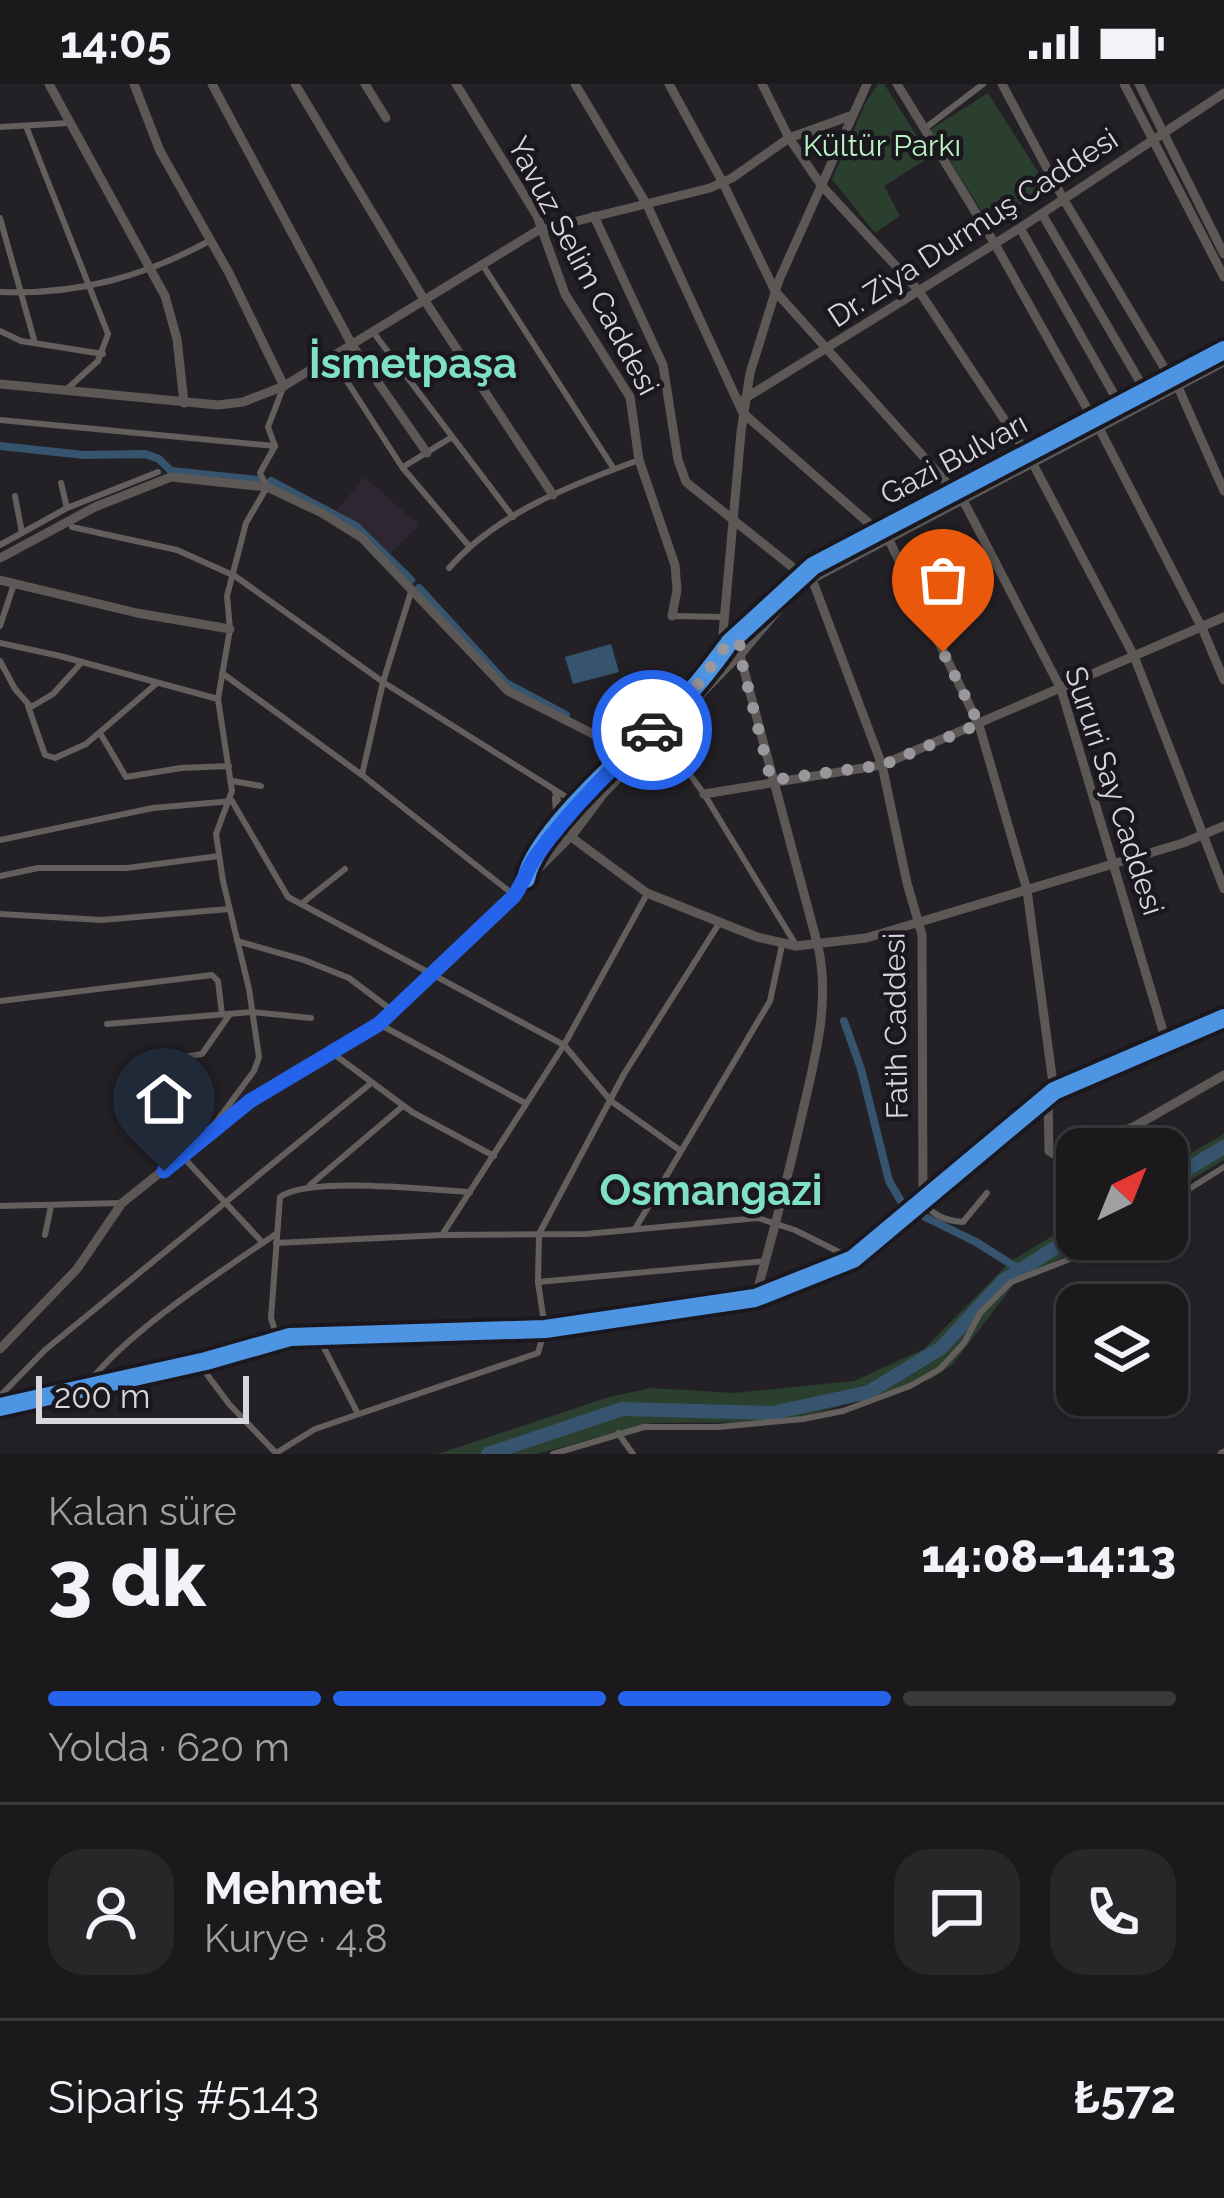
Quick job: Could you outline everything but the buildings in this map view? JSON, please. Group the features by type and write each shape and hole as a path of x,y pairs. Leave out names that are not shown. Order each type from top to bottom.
{"street":[{"path":"49,84 165,296 177,339 184,403"},
{"path":"134,84 160,151 284,386 268,427 275,446 260,473 267,487"},
{"path":"212,84 352,345 427,452"},
{"path":"295,84 425,301 553,495"},
{"path":"365,84 386,118"},
{"name":"Yavuz Selim Caddesi","path":"456,84 543,228 565,294 630,397 639,460 673,552 677,590 672,616"},
{"path":"574,84 647,205 743,413 884,535 979,724 1027,890 1051,1094 1049,1150 1056,1155"},
{"name":"Sururi Say Caddesi","path":"668,84 776,291 960,496 1061,689 1166,1041"},
{"path":"763,84 789,138 821,185 920,291 1030,458 1134,656 1224,889"},
{"path":"755,1298 778,1223 822,1022 823,986 818,946 725,617 733,518 744,399 776,291 867,84"},
{"path":"897,84 995,244 1096,424 1224,680"},
{"path":"924,130 983,84"},
{"path":"1002,84 1064,200 1174,383 1224,491"},
{"path":"1124,84 1224,277"},
{"path":"1138,84 1224,254"},
{"name":"Dr. Ziya Durmuş Caddesi","path":"744,399 995,244 1224,93"},
{"path":"0,384 184,403 244,402 284,386 543,228 723,183 789,138 850,116"},
{"path":"0,127 68,123"},
{"path":"26,126 108,334 103,353 65,392"},
{"path":"805,132 839,142"},
{"path":"1042,214 1146,392"},
{"name":"Fatih Caddesi","path":"594,216 663,365 683,476 696,493 806,577 883,765 923,944 923,1201"},
{"path":"0,218 35,343"},
{"path":"1020,228 1120,406"},
{"path":"0,292 92,287 152,268 211,240"},
{"path":"482,264 614,470"},
{"path":"0,331 35,343 103,353"},
{"path":"374,332 513,517"},
{"name":"Gazi Bulvarı","path":"1096,424 1224,350"},
{"path":"332,358 403,467 469,546"},
{"name":"Gazi Bulvarı","path":"566,829 662,736 749,625 806,577 1174,383 1224,362"},
{"path":"0,420 275,446"},
{"path":"403,467 452,437"},
{"path":"449,568 469,546 513,517 639,460"},
{"path":"0,545 67,508 158,472"},
{"path":"0,557 95,507 171,477 267,487 353,532 500,685 628,752"},
{"path":"61,483 67,508"},
{"path":"209,1133 259,1057 216,834 232,801 218,699 230,629 227,596 246,524 267,487"},
{"path":"15,496 22,534"},
{"path":"72,527 177,550 235,576 383,682 572,800 582,800"},
{"name":"Gazi Bulvarı","path":"566,829 582,800 806,577"},
{"path":"0,580 230,629"},
{"path":"0,626 14,584"},
{"path":"362,775 383,682 412,589"},
{"path":"672,616 725,617 749,625"},
{"path":"704,794 883,765 1224,617"},
{"path":"0,643 218,699"},
{"path":"0,661 28,706 48,758 71,753 100,734 156,684"},
{"path":"28,706 41,703 82,662"},
{"path":"222,673 362,775 514,896"},
{"path":"100,734 126,777 229,766"},
{"path":"662,736 704,794 796,946"},
{"path":"232,782 261,786"},
{"path":"554,788 566,829 647,892 782,945 796,946 866,938 1114,865 1224,826"},
{"path":"0,840 153,808 232,801"},
{"path":"232,801 288,897 564,1045 611,1101 681,1151"},
{"path":"0,1349 77,1269 122,1203 250,1101 394,1012 514,896 531,862 566,829"},
{"path":"0,876 38,868 127,868 219,856"},
{"path":"301,904 345,869"},
{"path":"442,1235 564,1045 647,892"},
{"path":"0,914 102,920 229,909"},
{"path":"206,1360 203,1369 229,1404 276,1454 315,1429 538,1353 545,1329 538,1282 539,1234 624,1073 721,922"},
{"path":"237,941 349,978 394,1012"},
{"path":"635,1229 770,1001 782,945"},
{"path":"0,1000 212,975 218,981 226,1014 202,1054 135,1064"},
{"path":"107,1024 253,1012 311,1018"},
{"path":"0,1407 278,1340 545,1329 755,1298 853,1259 1051,1094 1224,1018"},
{"path":"379,1024 525,1103"},
{"path":"331,1052 404,1106 472,1148 494,1156"},
{"path":"1130,1128 1224,1075"},
{"path":"0,1396 45,1350 370,1084"},
{"path":"307,1187 404,1106"},
{"path":"183,1157 263,1243"},
{"path":"1188,1190 1224,1168"},
{"path":"278,1340 271,1318 280,1197 293,1188 307,1187 470,1192"},
{"path":"923,1201 942,1218 963,1222 987,1193"},
{"path":"0,1206 122,1203"},
{"path":"45,1235 51,1206"},
{"path":"276,1244 635,1229 758,1218 853,1259"},
{"path":"87,1384 128,1344 278,1233"},
{"path":"553,1454 644,1426 718,1427 802,1419 843,1411 910,1386 940,1369 964,1343 980,1313 1011,1282 1067,1260"},
{"path":"538,1282 766,1261"},
{"path":"318,1335 357,1413"},
{"path":"618,1433 633,1454"}],"shaded area":[{"path":"365,477 419,525 390,554 337,510"}],"green space":[{"name":"Kültür Parkı","path":"878,84 884,84 930,157 884,186 900,216 875,233 832,179"},
{"path":"988,93 1048,188 990,224 930,130"},
{"path":"1224,355 820,569 784,597 744,642 740,637 803,578 822,566"},
{"path":"1224,1134 1224,1160 1188,1181 1188,1155"},
{"path":"1056,1234 1057,1260 1014,1284 952,1365 931,1379 802,1417 651,1423 537,1454 438,1454 609,1397 651,1388 734,1393 854,1381 924,1349 1011,1261"}],"water":[{"path":"611,644 619,672 573,684 565,657"}],"waterway":[{"path":"0,446 84,455 145,454 171,471 257,480"},
{"path":"271,481 356,526 411,580"},
{"path":"419,588 506,683 566,715"},
{"path":"606,736 628,741"},
{"path":"844,1021 889,1181 905,1208"},
{"path":"1188,1168 1224,1147"},
{"path":"917,1213 1019,1269"},
{"path":"488,1454 622,1409 772,1413 869,1392 941,1348 1003,1281 1056,1247"}],"cycle path":[{"path":"729,643 813,566 1224,350"},
{"path":"526,879 534,858 572,808 691,691 726,647"},
{"path":"0,1407 206,1361 290,1337 545,1329 755,1298 853,1259 1054,1091 1224,1018"}],"way so far":[{"path":"652,730 700,682 727,644 736,641 771,780 883,765 979,724 943,652"}],"district":[{"name":"İsmetpaşa","path":"413,363"},
{"name":"Osmangazi","path":"711,1190"}],"route":[{"path":"164,1171 232,1113 393,1013 514,896 557,827 652,730"}]}
